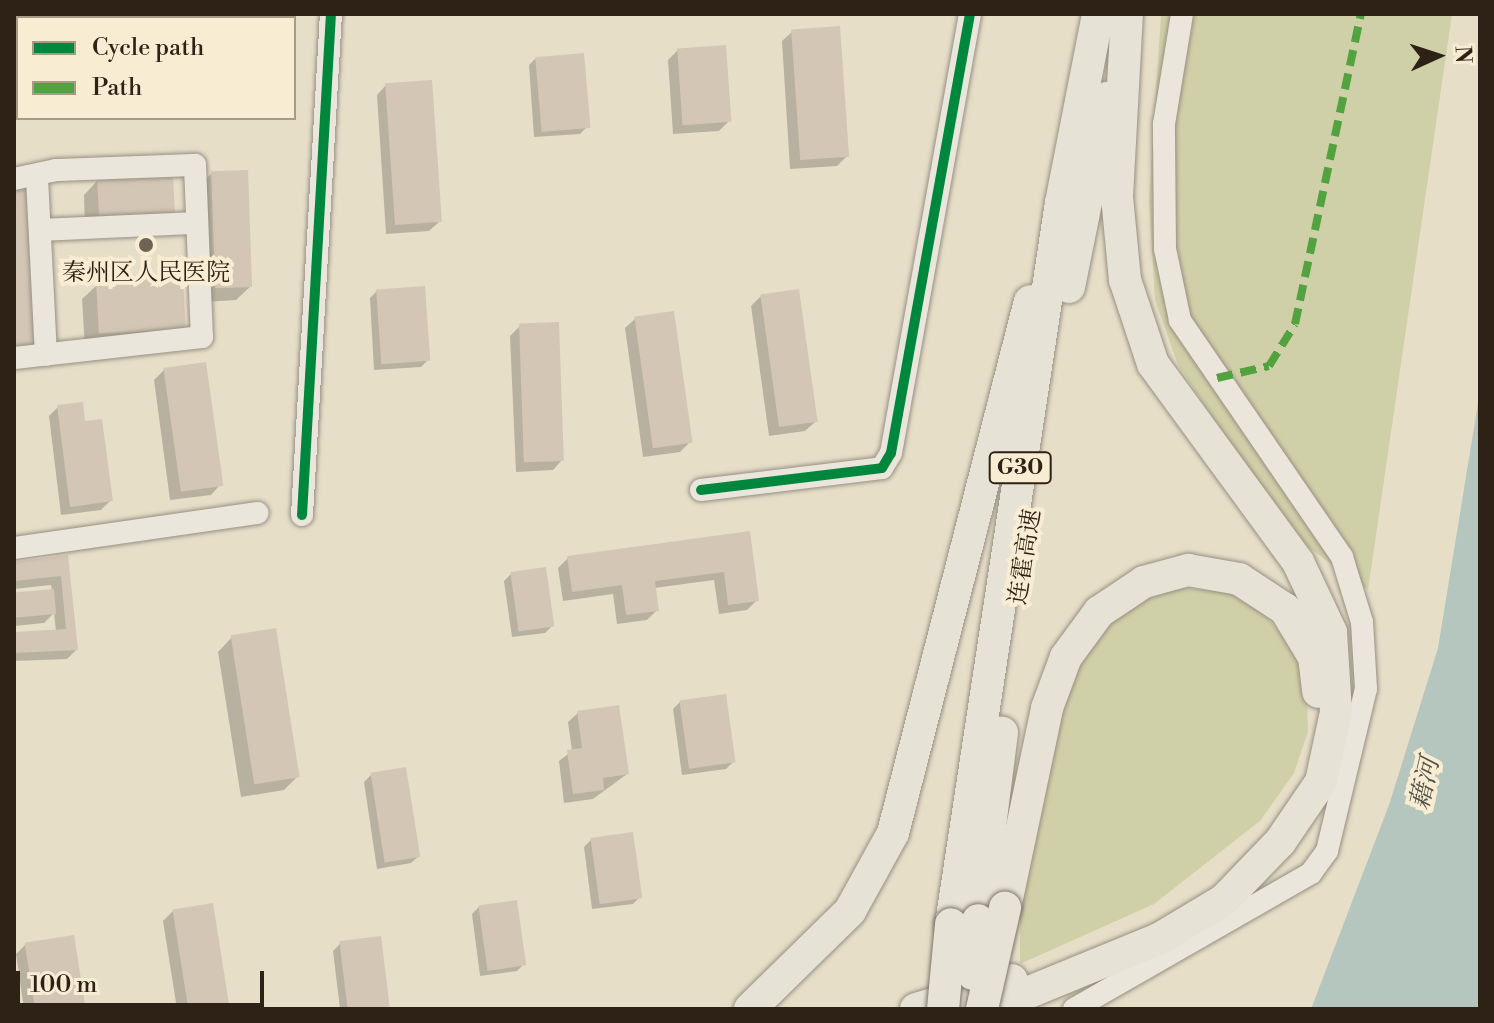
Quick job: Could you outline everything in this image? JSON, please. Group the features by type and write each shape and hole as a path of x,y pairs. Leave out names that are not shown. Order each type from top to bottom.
{"highway":[{"name":"连霍高速","path":"970,1009 1061,203 1098,14"},
{"name":"连霍高速","path":"943,1009 978,917 1064,319 1125,14"},
{"path":"916,1009 1048,969 1197,897 1256,847 1303,784 1322,725 1314,657 1285,609 1239,579 1188,570 1144,582 1099,612 1066,657 978,917 985,1009 1159,939 1224,900 1280,842 1321,782 1336,712 1331,632 1298,562 1153,364 1125,280 1117,197 1125,14"},
{"path":"750,1009 850,911 893,833 1003,386 1061,203"}],"street":[{"path":"302,515 331,14"},
{"path":"701,490 882,468 891,453 970,14"},
{"path":"1074,1009 1311,873 1327,851 1366,689 1362,622 1342,557 1180,320 1165,249 1164,124 1182,14"},
{"path":"14,179 37,178 56,170 195,165 202,337 14,358"},
{"path":"37,178 46,355"},
{"path":"40,230 197,223"},
{"path":"14,548 257,513"}],"green space":[{"path":"1161,14 1452,14 1368,590 1291,535 1178,365 1155,300 1149,201"},
{"path":"1184,588 1227,592 1264,614 1292,647 1307,688 1308,732 1294,773 1260,821 1154,904 1020,964 1020,907 1057,709 1079,653 1106,620 1142,597"}],"water":[{"name":"藉河","path":"1480,391 1480,1009 1311,1009 1389,805 1438,648"}],"building":[{"path":"840,26 849,157 800,160 791,29"},
{"path":"726,45 731,122 682,125 677,48"},
{"path":"584,53 591,128 542,132 535,57"},
{"path":"432,80 442,222 395,225 385,83"},
{"path":"248,170 252,287 215,288 211,171"},
{"path":"173,175 175,213 99,217 97,179"},
{"path":"14,188 30,188 39,351 14,353"},
{"path":"183,277 186,329 99,333 96,282"},
{"path":"425,286 430,361 381,364 376,289"},
{"path":"799,289 818,422 779,427 760,294"},
{"path":"674,311 693,443 653,448 634,317"},
{"path":"559,322 564,461 524,462 519,323"},
{"path":"206,362 223,486 181,492 163,368"},
{"path":"83,402 85,421 102,419 113,501 70,507 57,405"},
{"path":"750,531 759,601 728,605 724,572 655,581 659,611 626,615 622,585 572,592 567,556"},
{"path":"68,555 78,650 14,653 14,632 66,629 61,576 14,581 14,562"},
{"path":"546,567 554,626 519,631 510,572"},
{"path":"54,589 56,614 16,617 14,592"},
{"path":"276,628 300,777 254,784 231,635"},
{"path":"726,694 736,762 689,769 679,701"},
{"path":"619,705 629,774 603,778 604,790 573,794 567,750 582,748 577,711"},
{"path":"406,767 420,857 385,863 370,773"},
{"path":"633,832 642,898 600,904 590,838"},
{"path":"517,900 526,965 488,971 478,905"},
{"path":"213,903 230,1009 188,1009 173,909"},
{"path":"74,935 86,1009 35,1009 25,943"},
{"path":"381,936 390,1006 348,1009 339,941"}],"marked path":[{"path":"1217,378 1269,366 1295,324 1361,14"}],"cycle path":[{"path":"302,515 331,14"},
{"path":"701,490 882,468 891,453 970,14"}],"place":[{"name":"秦州区人民医院","path":"146,245"}]}
